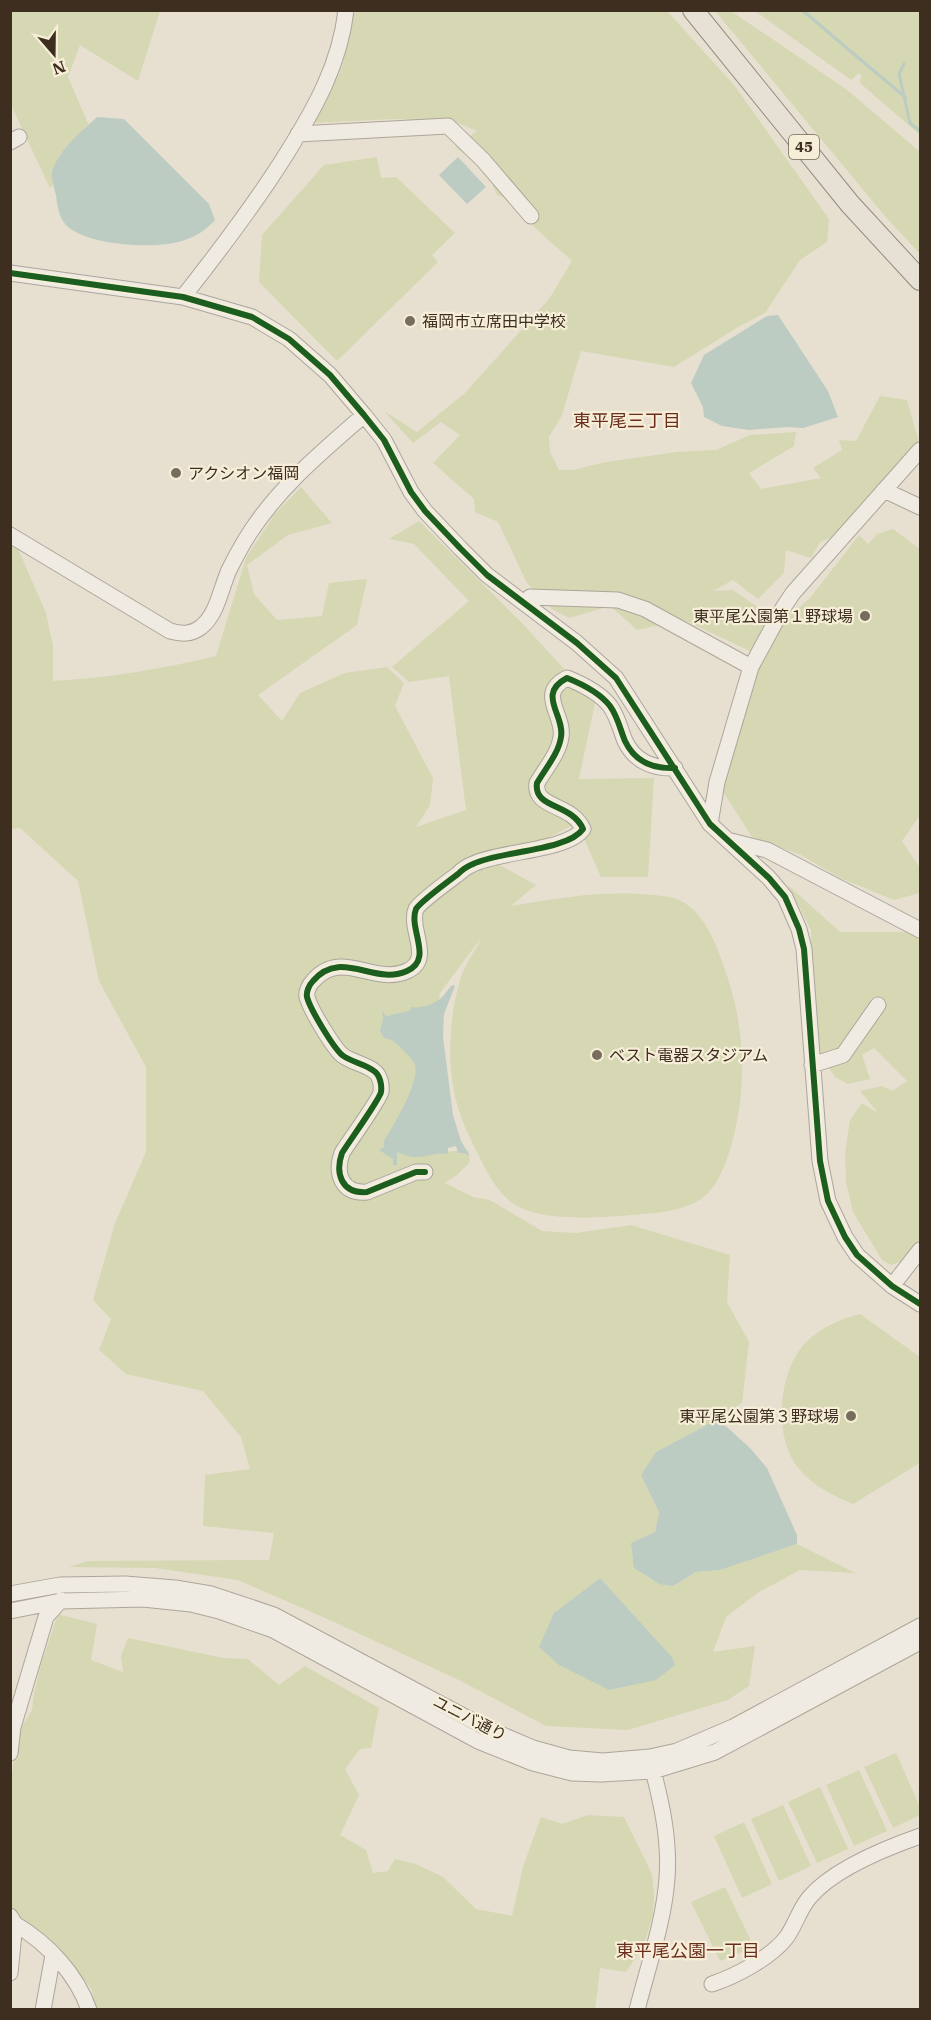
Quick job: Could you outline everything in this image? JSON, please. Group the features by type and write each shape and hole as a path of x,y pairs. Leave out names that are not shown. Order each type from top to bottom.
{"main road":[{"name":"45","path":"693,10 850,204 921,280"}],"street":[{"path":"183,297 259,196 319,99 332,70 344,31 346,10"},
{"path":"298,134 448,126 483,160 531,216"},
{"path":"10,273 183,297 252,317 289,339 330,375 384,440 411,492 425,511 487,575 577,643 616,678 710,824 785,897 799,929 804,949 820,1161 828,1201 845,1237 857,1255 892,1286 921,1304"},
{"path":"10,535 170,631 181,634 192,632 201,627 210,617 230,570 250,534 277,497 313,460 364,415"},
{"path":"710,824 717,783 751,667 783,608 793,593 921,450"},
{"path":"884,490 921,507"},
{"path":"525,603 530,597 618,600 645,609 751,667"},
{"path":"425,1172 416,1172 367,1192 359,1193 342,1181 338,1173 338,1164 342,1153 381,1092 380,1077 375,1071 344,1057 332,1045 307,996 308,987 314,979 332,967 344,965 375,974 388,975 413,968 419,959 420,949 414,918 417,907 459,873 473,864 563,843 579,836 583,829 576,817 545,801 538,796 536,789 562,736 560,723 552,706 554,691 559,682 567,678 582,683 609,705 626,744 638,759 658,769 675,768"},
{"path":"728,841 766,850 921,930"},
{"path":"812,1065 843,1055 878,1005"},
{"path":"892,1286 921,1250"},
{"name":"ユニバ通り","path":"10,1594 60,1585 125,1584 175,1588 211,1594 274,1615 486,1728 533,1748 569,1758 651,1764 677,1750 733,1727 921,1626"},
{"path":"10,1754 13,1727 46,1617 61,1601 60,1585"},
{"name":"ユニバ通り","path":"10,1611 61,1601 143,1599 191,1604 219,1611 273,1630 478,1741 533,1763 572,1773 601,1774 715,1752 921,1642"},
{"path":"637,2010 663,1910 667,1876 666,1831 651,1764"},
{"path":"712,1984 731,1978 776,1948 787,1937 809,1898 834,1875 898,1844 921,1836"},
{"path":"13,1920 47,1947 76,1983 89,2010"},
{"path":"10,1973 13,1920"},
{"path":"43,2010 53,1955"}],"green space":[{"path":"11,11 160,11 138,81 80,45 68,77 96,142 50,188 11,105"},
{"path":"357,11 667,11 734,85 829,219 827,242 800,260 765,313 674,367 581,351 562,415 549,437 550,452 559,470 573,470 606,462 677,452 716,450 750,435 796,432 794,446 749,473 761,489 821,478 813,468 842,450 839,440 856,441 880,396 907,400 920,446 852,529 820,542 811,558 786,550 784,573 758,599 733,580 713,591 733,590 763,611 769,634 810,598 859,535 868,544 877,534 893,529 920,549 920,815 902,841 920,868 920,893 894,900 840,878 801,855 752,837 722,790 754,653 684,620 637,630 610,606 569,618 552,609 527,583 498,522 475,512 474,499 433,463 460,435 441,422 413,443 384,411 417,432 465,393 549,299 572,261 535,228 509,199 497,195 486,170 455,147 477,131 453,121 395,119 314,123 342,68 354,14"},
{"path":"715,11 731,11 846,89 920,152 920,254 885,216"},
{"path":"755,11 920,11 920,135 860,83 859,73 851,80"},
{"path":"377,157 381,178 396,177 455,233 432,255 438,262 337,361 259,282 262,235 324,165"},
{"path":"301,487 332,523 288,535 247,565 254,594 277,620 322,616 329,583 367,579 357,625 258,695 282,721 300,693 345,673 387,667 404,683 395,706 433,778 430,805 416,827 466,810 449,676 409,682 392,667 469,601 414,544 389,539 419,521 522,623 595,703 579,779 654,778 648,877 601,877 577,823 498,864 536,885 511,906 616,893 671,897 681,901 697,913 718,951 732,992 741,1038 742,1084 739,1107 727,1158 716,1183 709,1192 690,1205 656,1213 621,1216 548,1215 521,1208 506,1197 489,1176 461,1118 451,1073 450,1040 457,992 463,972 481,938 440,993 438,1006 416,1058 417,1154 468,1150 470,1162 445,1183 473,1197 490,1200 542,1231 576,1233 631,1225 730,1255 727,1302 749,1342 742,1403 718,1419 656,1452 641,1475 659,1512 645,1576 659,1583 673,1586 696,1572 720,1570 797,1544 855,1573 800,1570 759,1592 726,1617 713,1652 755,1646 749,1686 728,1700 628,1730 546,1726 461,1681 238,1580 155,1568 69,1567 88,1561 269,1560 274,1533 203,1526 205,1475 250,1469 241,1437 203,1391 126,1374 99,1350 111,1319 93,1300 115,1223 146,1152 146,1067 99,981 78,881 20,828 11,829 11,547 18,549 46,613 53,646 53,681 74,680 155,669 216,656 246,558 274,515","holes":["600,1578 672,1657 675,1664 554,1613"]},
{"path":"788,885 840,932 920,932 920,1243 907,1259 891,1265 882,1260 853,1212 846,1182 845,1153 850,1120 862,1103 878,1113 860,1091 882,1086 892,1091 907,1081 874,1048 862,1055 870,1079 848,1084 835,1077 817,1050 818,1024 811,993 811,930"},
{"name":"東平尾公園第３野球場","path":"860,1314 920,1357 920,1463 853,1504 817,1485 799,1469 790,1456 785,1440 782,1404 790,1369 797,1354 807,1341 832,1324"},
{"path":"58,1614 97,1624 91,1660 123,1672 121,1656 128,1638 223,1658 248,1659 279,1685 305,1666 379,1708 371,1748 360,1749 345,1769 359,1795 340,1835 366,1850 373,1873 388,1871 395,1859 416,1864 443,1877 476,1909 512,1916 523,1867 541,1817 562,1824 588,1815 624,1817 652,1874 653,1914 644,1945 626,1972 600,1968 595,2010 95,2009 92,1990 65,1956 29,1941 11,1907 10,1788 18,1733 32,1710 42,1661"},
{"path":"896,1753 920,1807 920,1815 893,1828 864,1767"},
{"path":"859,1770 887,1831 854,1846 826,1785"},
{"path":"820,1787 848,1849 817,1863 788,1802"},
{"path":"783,1805 811,1866 779,1881 751,1819"},
{"path":"744,1822 772,1884 742,1898 714,1836"},
{"path":"725,1887 754,1947 720,1961 691,1902"}],"shaded area":[{"path":"97,117 124,119 209,204 215,220 202,232 189,238 158,245 105,242 89,238 66,225 58,207 52,171 67,146"},
{"path":"458,157 486,187 467,204 439,175"},
{"path":"778,315 828,391 838,417 803,428 749,430 722,426 704,417 703,407 691,383 704,355 767,316"},
{"path":"453,985 455,986 444,1014 443,1037 453,1115 461,1141 470,1156 458,1153 456,1146 448,1148 448,1154 421,1157 412,1157 397,1152 397,1165 393,1165 393,1159 379,1150 384,1147 384,1141 410,1093 414,1082 415,1065 397,1044 384,1038 380,1031 382,1011 387,1017 410,1010 411,1007 428,1005 440,999"},
{"path":"718,1419 750,1448 767,1468 797,1535 797,1544 720,1570 696,1572 673,1586 659,1584 634,1568 631,1543 655,1532 659,1512 641,1475 656,1452"},
{"path":"600,1578 672,1657 675,1665 656,1680 609,1690 559,1665 539,1647 554,1613"}],"waterway":[{"path":"802,10 906,98"},
{"path":"904,64 899,74 910,123 920,131"}],"cycle path":[{"path":"10,273 183,297 252,317 289,339 330,375 364,415 384,440 411,492 425,511 460,548 487,575 577,643 616,678 710,824 769,878 785,897 799,929 804,949 820,1161 828,1201 845,1237 857,1255 892,1286 920,1304"},
{"path":"425,1172 416,1172 367,1192 351,1190 342,1181 339,1168 342,1153 379,1096 381,1083 374,1071 342,1055 333,1044 309,1003 307,991 310,984 324,972 335,968 346,967 382,974 407,971 415,966 419,959 420,951 414,917 416,909 423,901 473,864 563,842 583,829 571,814 541,798 537,791 537,783 560,743 561,729 553,698 558,684 567,678 590,689 606,701 615,714 625,741 634,754 646,763 675,768"}],"place":[{"name":"福岡市立席田中学校","path":"410,321"},
{"name":"アクシオン福岡","path":"176,473"},
{"name":"東平尾公園第１野球場","path":"865,616"},
{"name":"ベスト電器スタジアム","path":"597,1055"},
{"name":"東平尾公園第３野球場","path":"851,1416"}],"district":[{"name":"東平尾三丁目","path":"627,421"},
{"name":"東平尾公園一丁目","path":"688,1951"}]}
